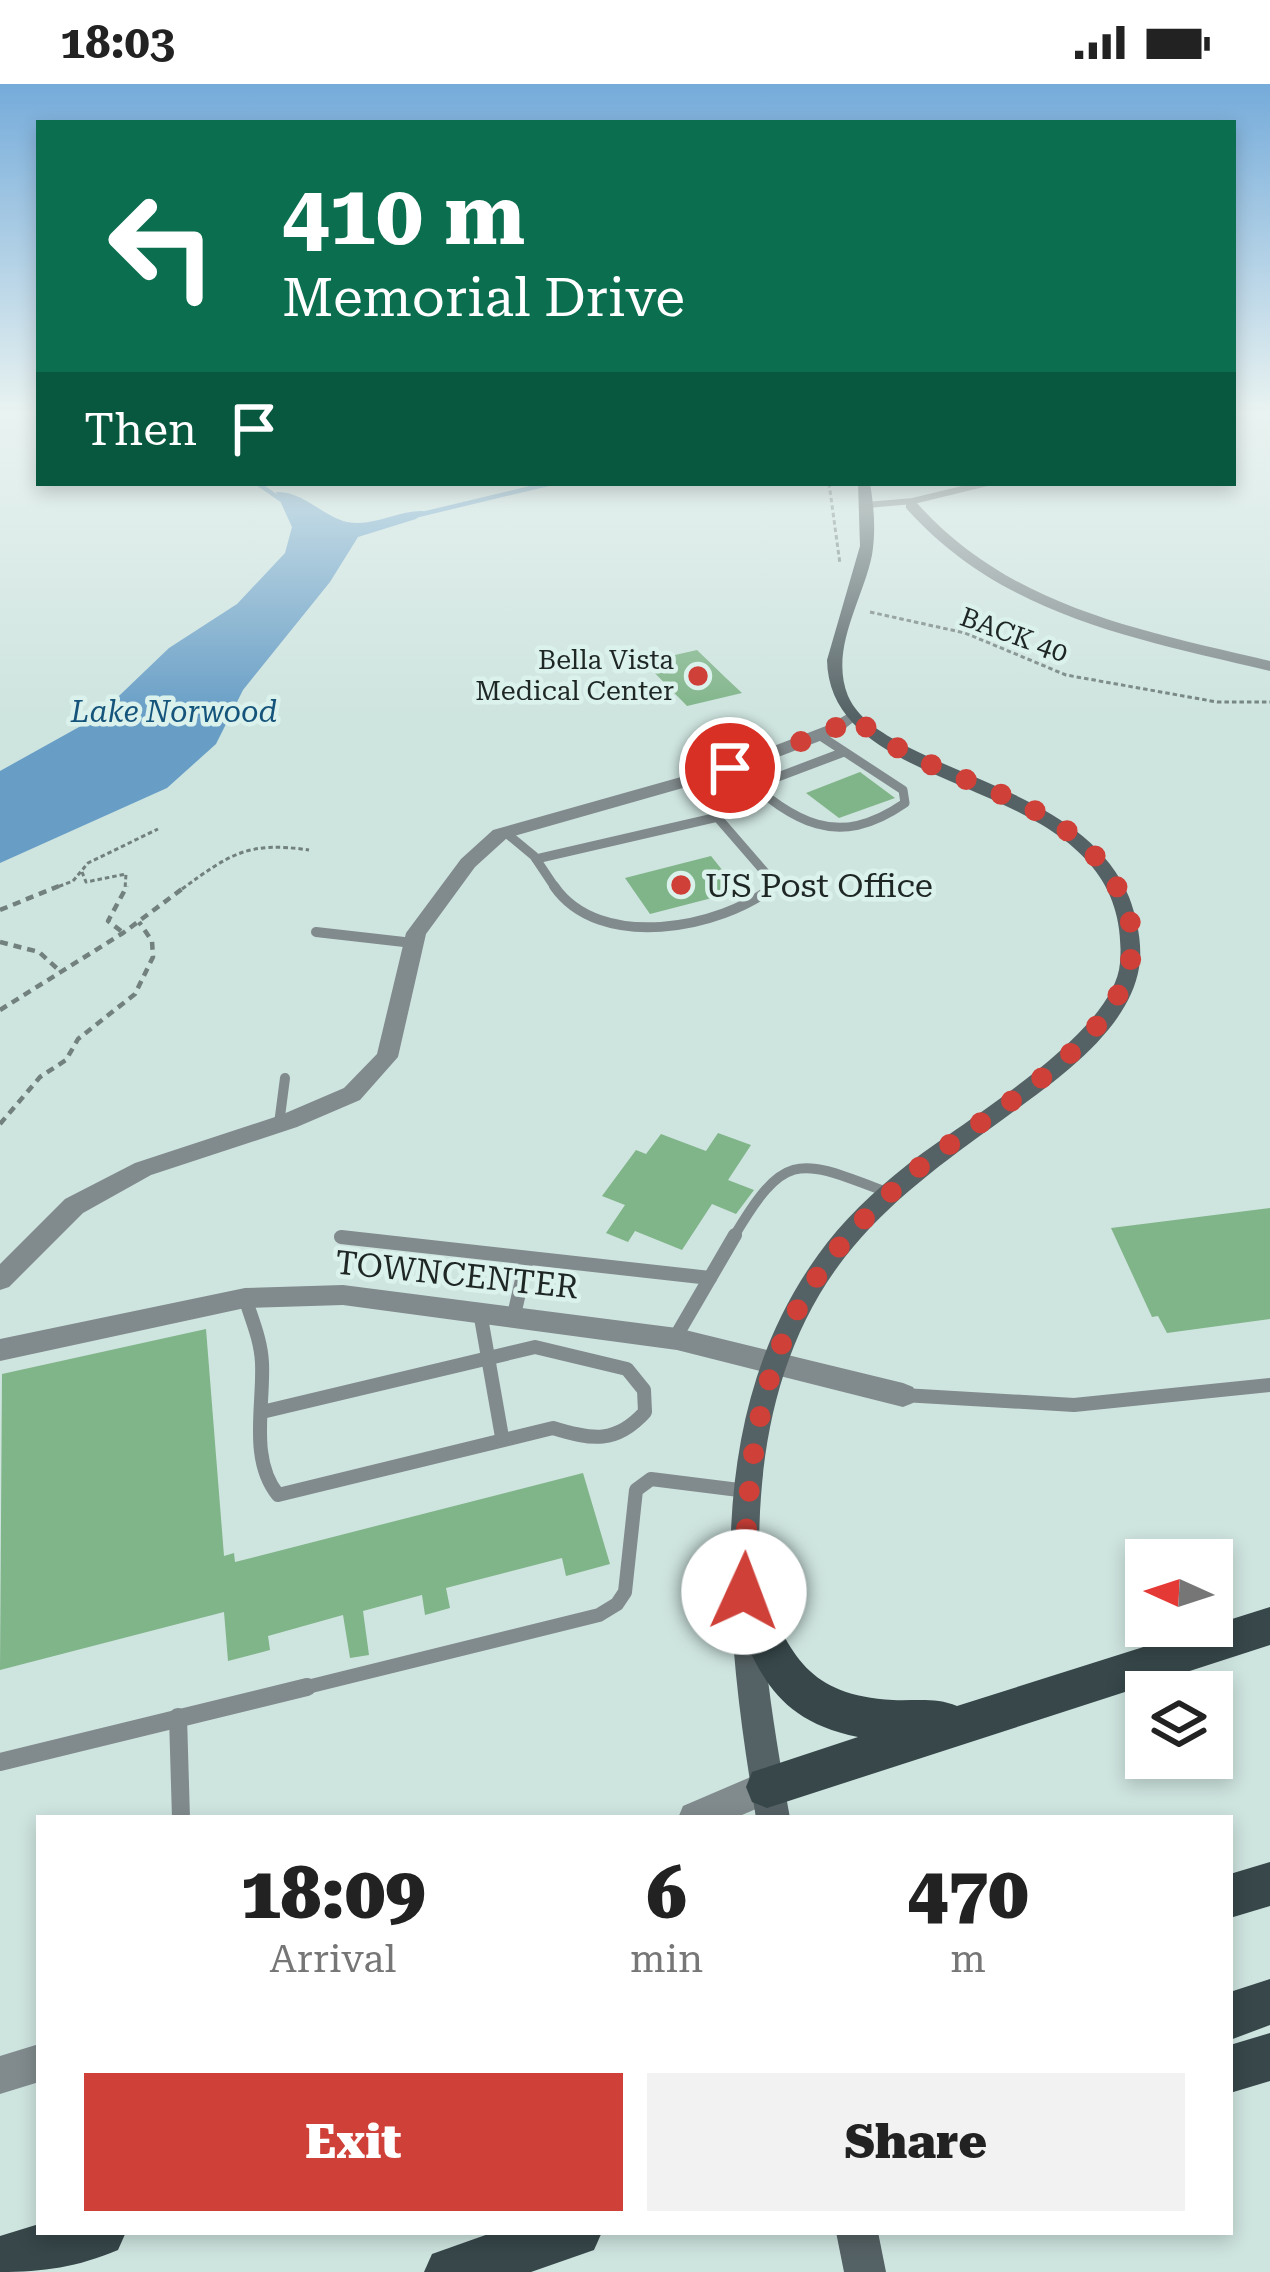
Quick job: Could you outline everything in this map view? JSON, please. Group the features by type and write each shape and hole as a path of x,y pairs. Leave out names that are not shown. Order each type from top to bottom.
{"main road":[{"path":"867,512 865,559 834,670 839,693 853,716 884,741 1028,808 1084,844 1125,902 1131,935 1130,974 1112,1010 1072,1053 914,1172 817,1276 774,1366 755,1430 744,1592 770,1802 978,1719 1270,1625"},
{"path":"744,1592 780,1670 810,1703 883,1722 978,1719"},
{"path":"1233,1895 1270,1884"},
{"path":"1233,2015 1270,2002"},
{"path":"1233,2067 1270,2057"},
{"path":"0,2262 90,2235"},
{"path":"450,2272 567,2235"},
{"path":"858,2235 865,2272"}],"street":[{"path":"927,512 982,569 1013,588 1168,640 1270,666"},
{"path":"0,1280 74,1206 142,1169 352,1094 387,1058 413,943 467,863 505,832 730,768 819,735 853,716"},
{"name":"TOWNCENTER","path":"0,1350 245,1298 343,1295 675,1339 903,1394"},
{"path":"709,1815 770,1802"},
{"path":"0,2075 36,2064"}],"lane":[{"path":"730,768 790,813 831,833 846,832 905,803 903,790 819,735"},
{"path":"754,786 844,752"},
{"path":"505,832 536,859 555,891 576,911 609,924 642,928 742,910 762,901 776,885 685,780"},
{"path":"536,859 718,817"},
{"path":"316,932 413,943"},
{"path":"278,1124 285,1078"},
{"path":"675,1339 762,1190 792,1171 814,1165 891,1195"},
{"path":"341,1237 710,1278"},
{"path":"514,1315 527,1258"},
{"path":"245,1298 261,1347 262,1412 264,1474 269,1488 278,1495 553,1428 596,1441 627,1435 645,1412 644,1390 627,1370 535,1347 262,1412"},
{"path":"480,1312 502,1437"},
{"path":"903,1394 981,1403 1074,1405 1270,1385"},
{"path":"0,1762 599,1615 625,1592 636,1490 650,1479 664,1479 748,1491"},
{"path":"178,1717 181,1815"}],"path":[{"path":"836,512 836,562 843,566"},
{"name":"BACK 40","path":"870,602 870,613 878,616 964,633 1066,675 1217,702 1270,702"},
{"path":"0,910 55,890 88,863 158,829"},
{"path":"0,1010 123,933 229,855 268,844 309,850"},
{"path":"82,872 86,882 126,874 128,884 108,921 123,933"},
{"path":"0,1124 40,1076 66,1060 78,1039 135,994 153,957 152,941 138,921"},
{"path":"0,942 39,952 61,972"}],"water":[{"name":"Lake Norwood","path":"285,512 324,512 347,522 367,522 423,512 416,519 358,537 330,582 243,690 216,744 167,788 0,863 0,771 97,717 169,648 237,604 285,553 292,527"}],"building":[{"name":"Bella Vista Medical Center","path":"697,650 742,693 687,706 644,662"},
{"path":"860,772 895,798 839,818 806,793"},
{"name":"US Post Office","path":"711,856 739,891 650,914 625,878"},
{"path":"718,1133 751,1145 728,1180 754,1190 736,1214 712,1204 682,1250 635,1231 628,1242 606,1233 625,1205 602,1196 636,1150 646,1154 661,1134 706,1151"},
{"path":"1270,1208 1270,1319 1167,1333 1158,1316 1152,1317 1111,1228"},
{"path":"206,1329 224,1556 234,1553 235,1562 583,1473 610,1564 566,1576 562,1558 446,1588 450,1608 425,1615 422,1595 363,1611 369,1655 350,1658 343,1615 268,1636 270,1650 228,1661 224,1612 0,1670 2,1374"}],"waterway":[{"path":"414,516 430,512"}],"place":[{"name":"Bella Vista Medical Center","path":"698,676"},
{"name":"US Post Office","path":"681,885"}],"route":[{"path":"730,768 832,730 853,716 884,741 1028,808 1084,844 1125,902 1131,935 1130,974 1112,1010 1072,1053 914,1172 817,1276 791,1323 755,1430 746,1504 744,1592"}]}
